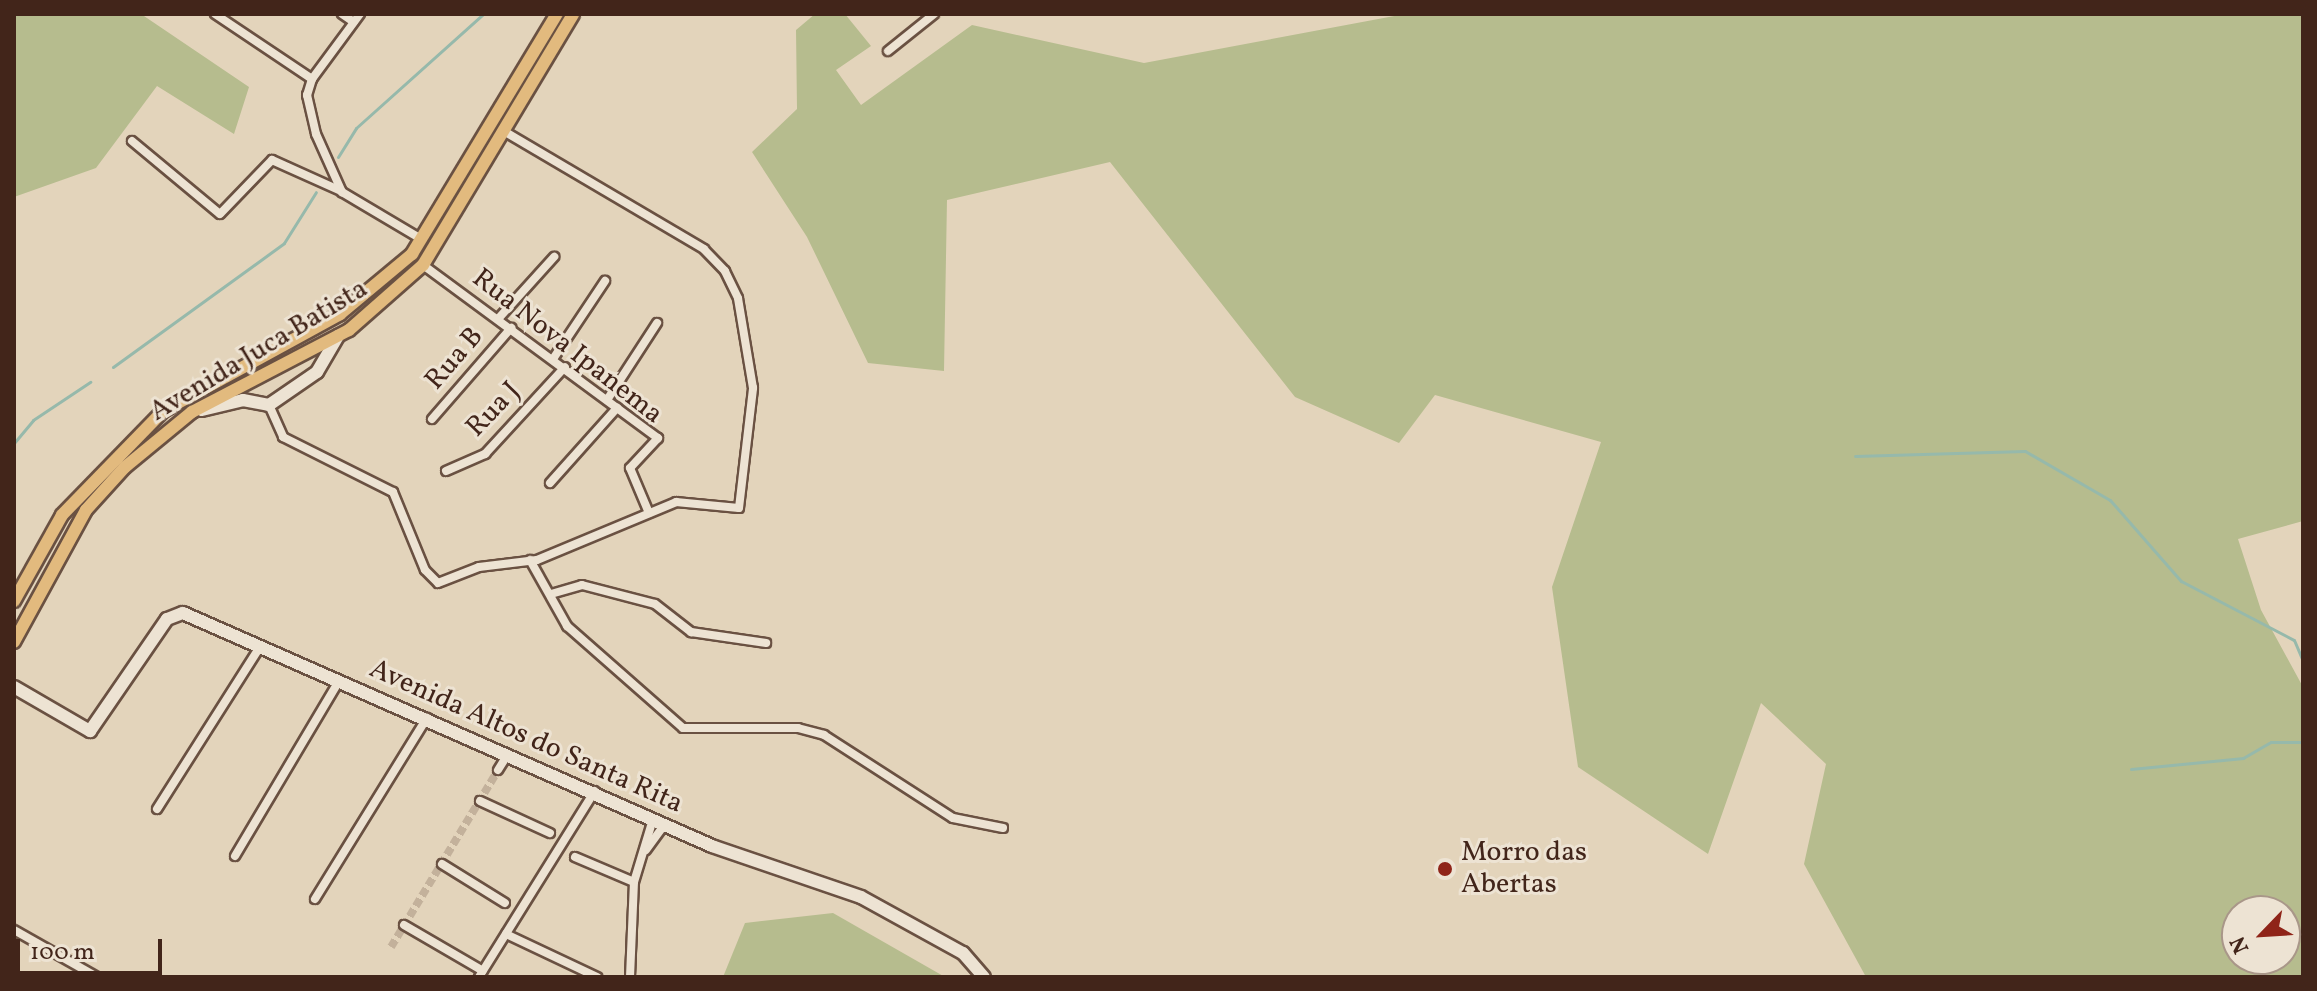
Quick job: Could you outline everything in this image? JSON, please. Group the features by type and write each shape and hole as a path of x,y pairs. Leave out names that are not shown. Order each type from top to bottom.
{"main road":[{"name":"Avenida Juca Batista","path":"14,601 62,515 119,451 194,389 380,287 421,239 557,14"},
{"name":"Avenida Juca Batista","path":"14,642 86,510 192,412 338,336 393,298 423,265 573,14"},
{"path":"288,340 314,349"},
{"path":"192,412 194,389"}],"street":[{"path":"215,14 312,79"},
{"path":"342,14 357,18 312,79 307,95 316,134 342,192"},
{"path":"888,51 934,14"},
{"path":"269,405 283,437 393,492 433,580 530,560 676,502 739,508 753,388 738,298 725,271 644,211 504,131"},
{"path":"132,141 220,214 272,160 342,192 421,239"},
{"path":"498,319 554,257"},
{"name":"Rua Nova Ipanema","path":"423,265 658,438 630,468 649,513"},
{"path":"553,359 605,281"},
{"path":"607,400 657,323"},
{"name":"Rua B","path":"432,419 511,328"},
{"path":"192,412 243,400 269,405 317,372 338,336"},
{"path":"314,349 317,372"},
{"name":"Rua J","path":"446,471 485,454 565,367"},
{"path":"550,483 617,408"},
{"path":"530,560 587,647 683,728 798,728 824,735 953,818 1003,828"},
{"path":"551,594 582,585 655,604 691,632 766,643"},
{"name":"Avenida Altos do Santa Rita","path":"14,687 90,731 174,612 428,717 659,821 861,897 963,953 984,977"},
{"path":"157,809 259,648"},
{"path":"235,856 339,681"},
{"path":"315,899 428,717"},
{"path":"498,770 508,753"},
{"path":"404,925 481,974 595,791"},
{"path":"480,801 550,833"},
{"path":"630,977 634,882 646,850 647,835 659,821"},
{"path":"646,850 657,839 659,821"},
{"path":"647,835 657,839"},
{"path":"575,857 634,882"},
{"path":"442,864 505,903"},
{"path":"14,930 97,977"},
{"path":"506,934 597,977"}],"green space":[{"path":"14,14 141,14 249,87 234,134 157,86 96,168 14,197"},
{"path":"815,14 845,14 871,46 836,70 861,105 972,25 1144,63 1405,14 2303,14 2303,521 2238,539 2261,610 2303,687 2303,977 1866,977 1804,864 1826,764 1761,703 1708,854 1578,767 1552,587 1601,442 1435,395 1399,443 1295,397 1110,162 947,200 944,371 868,363 807,237 752,152 797,109 796,30"},
{"path":"833,913 945,977 723,977 745,923"}],"waterway":[{"path":"338,157 356,128 483,14"},
{"path":"113,367 284,243 316,192"},
{"path":"14,443 33,420 90,382"},
{"path":"1855,456 2025,451 2110,500 2181,581 2294,640 2303,661"},
{"path":"2131,769 2243,758 2271,742 2303,742"}],"tunnel":[{"path":"391,947 498,770"}],"place":[{"name":"Morro das Abertas","path":"1445,869"}]}
